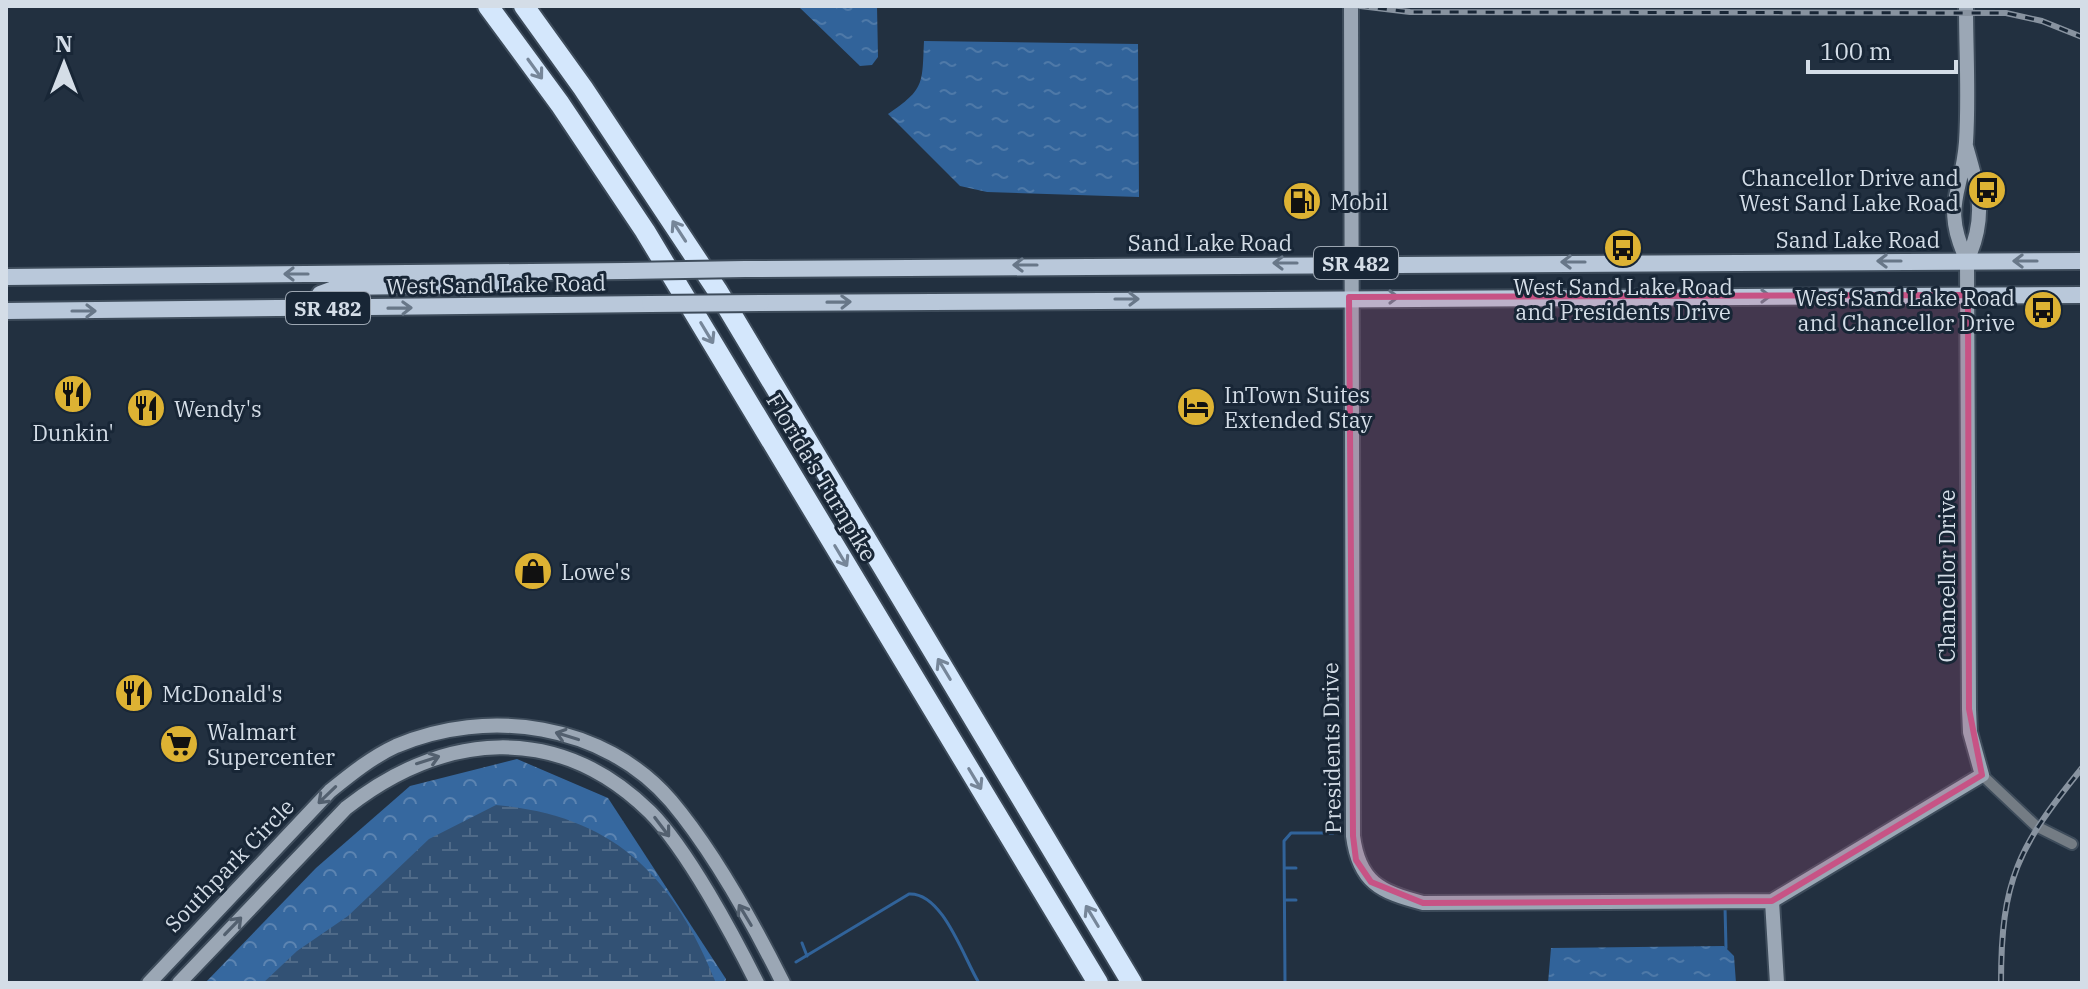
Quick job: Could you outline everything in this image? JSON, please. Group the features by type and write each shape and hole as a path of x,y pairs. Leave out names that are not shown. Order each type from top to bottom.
{"highway":[{"name":"Florida's Turnpike","path":"488,6 560,104 645,231 1098,983"},
{"name":"Florida's Turnpike","path":"524,6 601,114 717,290 1132,983"}],"main road":[{"name":"Sand Lake Road","path":"626,271 1350,263 2082,261"},
{"name":"West Sand Lake Road","path":"6,277 626,271"},
{"path":"312,309 320,294 339,287 485,285 555,272"},
{"name":"SR 482","path":"1349,297 2082,295"},
{"name":"West Sand Lake Road","path":"6,311 1349,297"}],"street":[{"name":"Presidents Drive","path":"1351,6 1349,297 1353,836 1356,860 1371,882 1393,896 1423,903 1772,901"},
{"name":"Chancellor Drive","path":"1966,6 1966,144 1953,207 1954,231 1967,261 1969,709 1970,732 1982,775"},
{"name":"Chancellor Drive","path":"1966,144 1975,178 1980,233 1967,261"},
{"name":"Southpark Circle","path":"149,983 330,791 364,765 394,747 427,735 502,724 544,729 580,740 641,773 669,799 693,830 783,983"},
{"name":"Southpark Circle","path":"179,983 346,808 377,784 434,757 501,747 539,751 572,761 627,792 652,815 734,938 757,983"},
{"path":"1777,983 1772,901 1982,775 2036,826 2072,844"}],"highlighted area":[{"path":"1968,295 1969,709 1982,775 1772,901 1423,903 1371,882 1356,860 1353,836 1349,297"}],"green space":[{"path":"517,759 608,798 726,979 725,983 205,983 316,868 410,786"},
{"path":"496,805 538,811 575,822 607,838 634,858 659,883 680,912 716,983 263,983 297,951 348,916 429,839"}],"water":[{"path":"798,6 877,6 878,57 872,65 860,66"},
{"path":"924,41 1138,44 1139,197 987,192 960,186 888,114 909,98 919,84"},
{"path":"1724,946 1734,956 1736,983 1548,983 1551,948"}],"waterway":[{"path":"1285,983 1284,841 1291,833 1333,833"},
{"path":"1285,868 1296,868"},
{"path":"796,962 909,894 921,896 942,915 979,983"},
{"path":"1285,900 1296,900"},
{"path":"1725,907 1726,948"},
{"path":"802,943 807,956"}],"railway":[{"path":"1360,6 1410,12 2006,13 2042,21 2082,37"},
{"path":"2001,983 2005,917 2018,866 2042,820 2082,768"}],"place":[{"name":"Chancellor Drive and West Sand Lake Road","path":"1987,190"},
{"name":"Mobil","path":"1302,201"},
{"name":"West Sand Lake Road and Presidents Drive","path":"1623,248"},
{"name":"West Sand Lake Road and Chancellor Drive","path":"2043,310"},
{"name":"Dunkin'","path":"73,394"},
{"name":"InTown Suites Extended Stay","path":"1196,407"},
{"name":"Wendy's","path":"146,408"},
{"name":"Lowe's","path":"533,571"},
{"name":"McDonald's","path":"134,693"},
{"name":"Walmart Supercenter","path":"179,744"}]}
